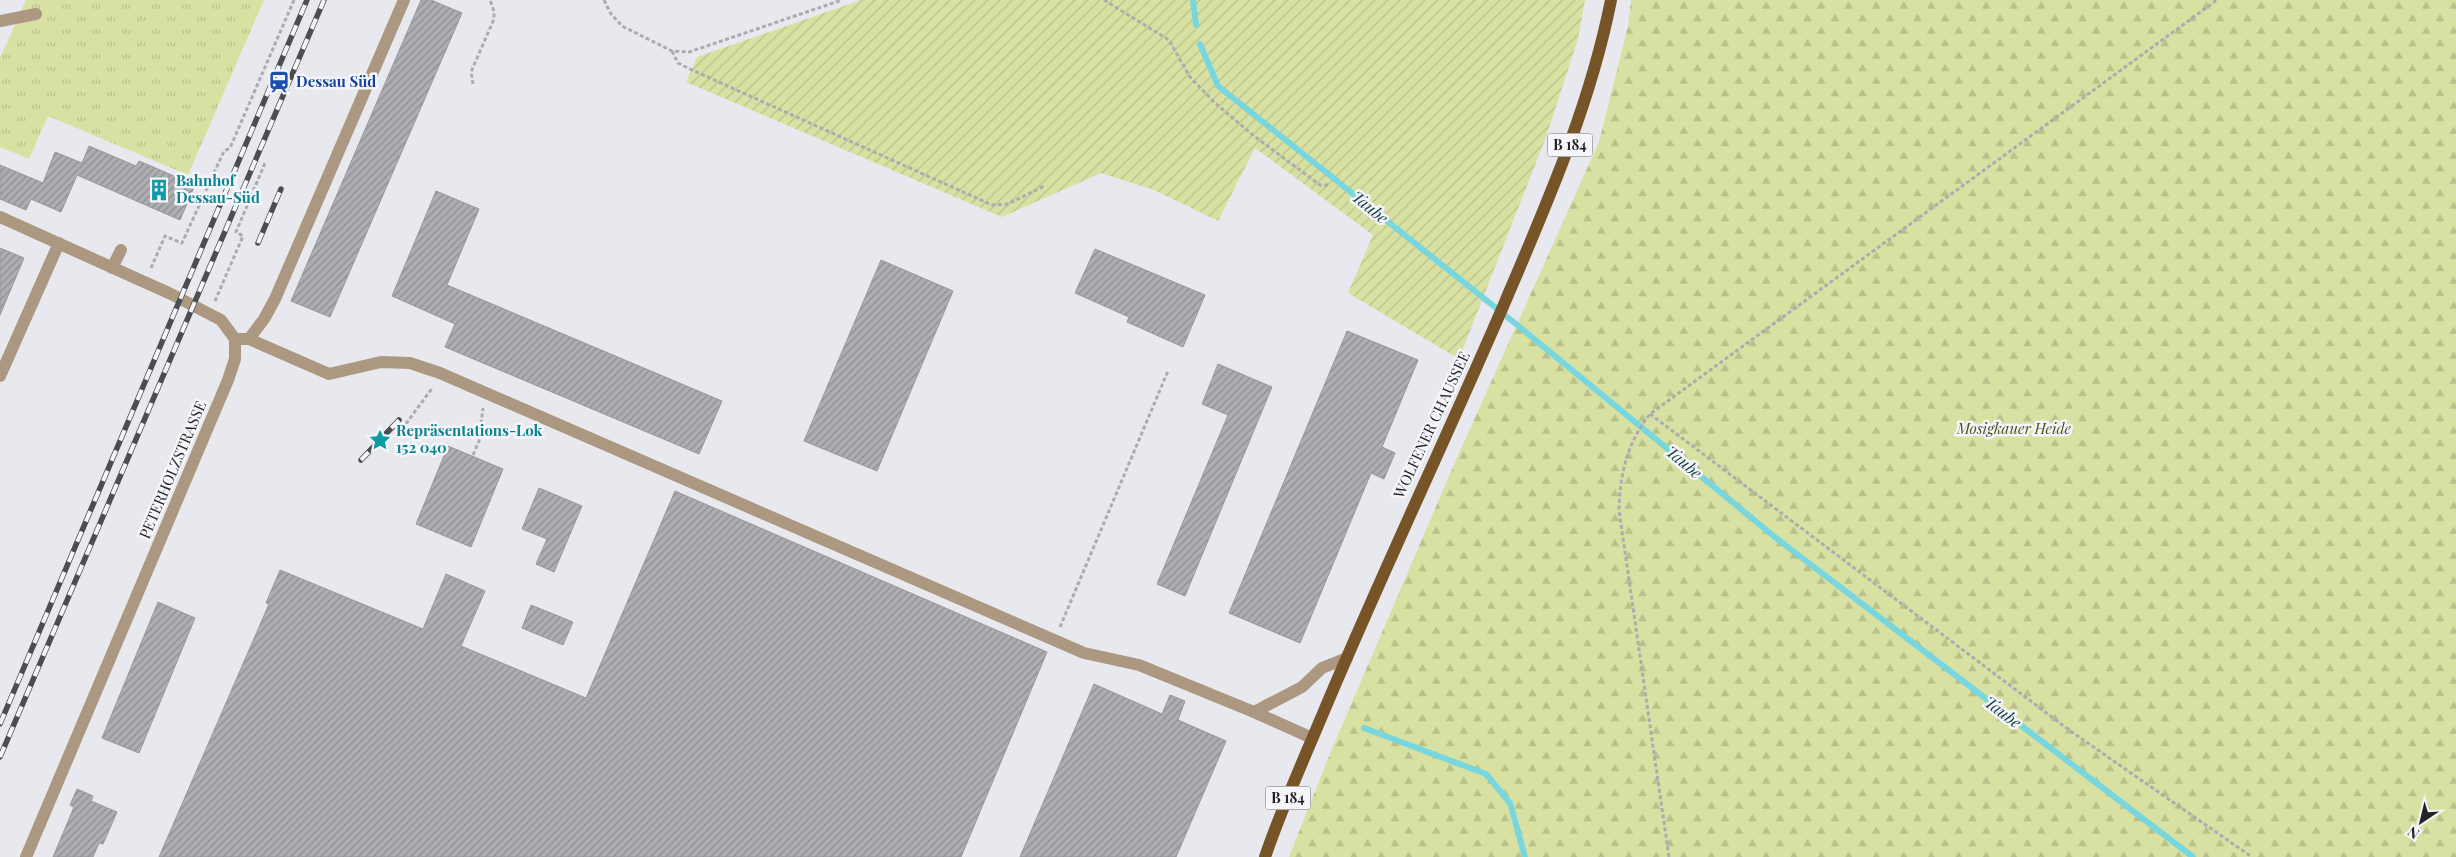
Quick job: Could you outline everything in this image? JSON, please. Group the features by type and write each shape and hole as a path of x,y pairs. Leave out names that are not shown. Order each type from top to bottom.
{"main road":[{"name":"WOLFENER CHAUSSEE","path":"1265,857 1346,658 1512,284 1583,108 1605,33 1611,0"}],"street":[{"path":"249,339 264,319 275,299 404,0"},
{"path":"0,21 36,14"},
{"path":"0,217 146,282 210,314 221,320 235,339 249,339 329,374 381,362 410,364 440,372 1084,653 1139,665 1312,738"},
{"path":"2,372 59,243"},
{"path":"112,268 121,250"},
{"name":"PETERHOLZSTRASSE","path":"26,857 222,396 235,359 235,339"},
{"path":"1254,712 1302,687 1322,668 1346,658"}],"path":[{"path":"146,282 165,236 182,243 224,151 230,148 294,0"},
{"path":"473,84 471,72 494,19 494,10 490,0"},
{"path":"604,0 611,14 622,26 672,51 689,52 842,0"},
{"path":"1104,0 1169,40 1190,77 1214,102 1254,136 1298,169 1320,185 1328,185"},
{"path":"1669,857 1619,510 1620,480 1628,449 1644,421 1650,414 2217,0"},
{"path":"672,51 678,63 692,70 992,205 1008,204 1044,186"},
{"path":"210,314 243,236 236,232 265,163"},
{"path":"1055,639 1168,371"},
{"path":"402,430 416,413 440,372"},
{"path":"473,455 479,442 481,412 488,393"},
{"path":"1650,414 2069,730 2252,857"}],"green space":[{"path":"26,0 264,0 188,175 48,116 29,159 0,147 0,58"},
{"path":"861,0 1585,0 1578,39 1546,137 1459,359 1348,293 1373,235 1255,148 1218,221 1154,190 1101,173 1002,217 686,82 697,57"},
{"name":"Mosigkauer Heide","path":"1631,0 2456,0 2456,857 1289,857 1331,751 1459,453 1599,142 1628,26"}],"building":[{"path":"421,0 431,0 462,13 330,317 291,301"},
{"path":"89,146 136,166 139,161 195,185 180,220 77,175 61,212 31,199 26,210 0,199 0,165 43,183 55,152 82,163"},
{"path":"436,191 479,209 447,285 722,401 699,454 445,347 455,324 392,296"},
{"path":"0,248 24,258 0,315"},
{"path":"1095,249 1205,295 1183,347 1127,322 1129,317 1075,293"},
{"path":"881,260 953,291 877,471 804,441"},
{"path":"1347,331 1418,360 1382,447 1395,453 1384,479 1371,473 1300,643 1229,613"},
{"path":"1218,364 1272,387 1185,596 1157,584 1228,415 1202,404"},
{"path":"448,446 503,469 471,547 416,524"},
{"path":"539,488 582,506 554,572 536,564 547,539 522,529"},
{"path":"675,491 1047,652 961,857 159,857 269,604 266,603 280,570 423,629 446,574 485,591 461,646 586,698"},
{"path":"158,602 195,618 139,753 102,738"},
{"path":"531,605 573,622 563,645 522,628"},
{"path":"1094,684 1162,714 1170,695 1185,701 1178,720 1226,741 1176,857 1020,857"},
{"path":"77,789 93,796 91,801 117,812 103,844 99,843 93,857 53,857 74,807 70,805"}],"waterway":[{"name":"Taube","path":"1193,0 1196,25"},
{"name":"Taube","path":"1200,44 1218,86 1516,324 1776,538 2193,857"},
{"path":"1364,728 1486,774 1510,803 1525,857"}],"railway":[{"path":"0,724 307,0"},
{"path":"0,757 324,0"},
{"path":"258,243 281,189"},
{"path":"361,460 399,420"}],"place":[{"name":"Dessau Süd","path":"279,82"},
{"name":"Bahnhof Dessau-Süd","path":"159,190"},
{"name":"Repräsentations-Lok 152 040","path":"380,440"}]}
